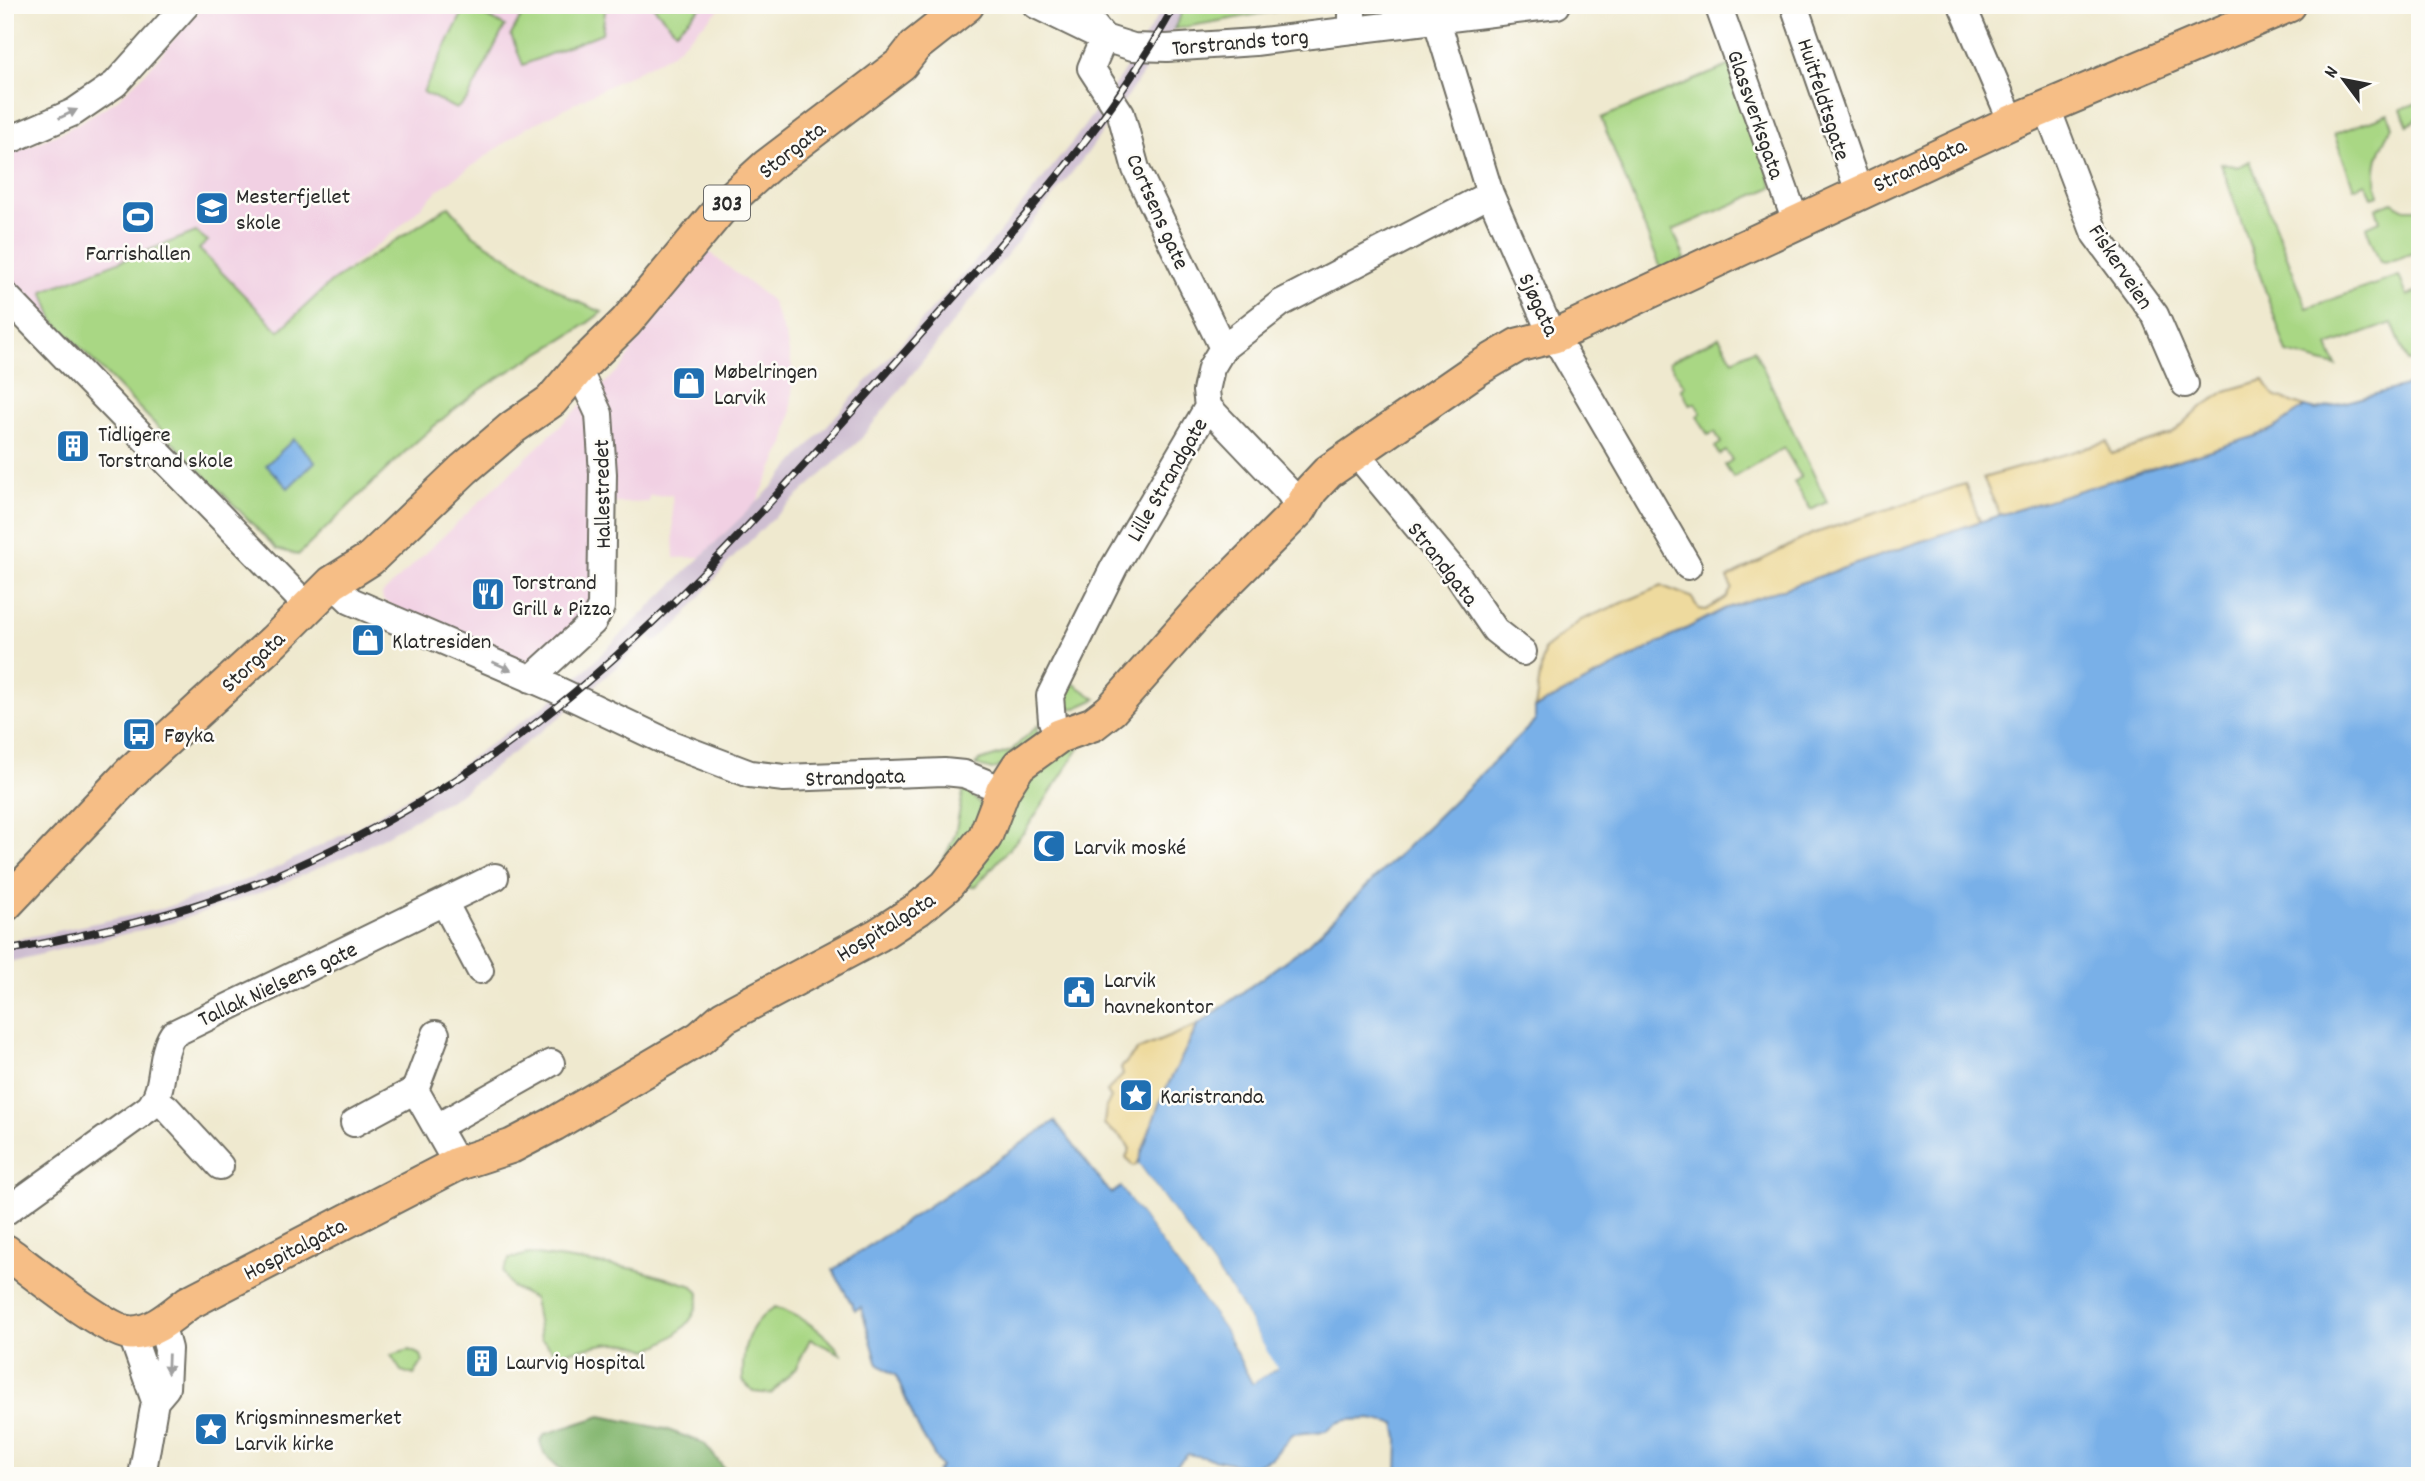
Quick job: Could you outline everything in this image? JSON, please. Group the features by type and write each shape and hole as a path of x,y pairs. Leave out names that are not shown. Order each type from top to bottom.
{"main road":[{"name":"Storgata","path":"11,895 130,773 308,607 331,583 342,559 356,543 468,438 550,381 578,369 626,322 722,207 767,166 901,65 915,46 967,5"},
{"name":"Storgata","path":"901,65 922,59 994,5"},
{"name":"Strandgata","path":"1003,790 1019,765 1059,736 1093,724 1111,710 1204,605 1300,509 1311,490 1328,472 1363,462 1508,351 1518,345 1554,336 2012,122 2289,5"},
{"name":"Hospitalgata","path":"146,1328 188,1303 457,1164 501,1131 693,1024 724,1017 878,935 936,896 985,837 1003,790"},
{"path":"5,1251 109,1325 146,1328"}],"street":[{"path":"5,142 74,112 115,84 187,5"},
{"name":"Torstrands torg","path":"1036,5 1104,38 1133,47 1167,48 1255,42 1352,18 1437,21 1554,6"},
{"path":"1077,5 1104,38"},
{"name":"Glassverksgata","path":"1718,5 1796,222"},
{"name":"Huitfeldtsgate","path":"1794,5 1858,192"},
{"path":"1962,5 2012,122"},
{"name":"Sjøgata","path":"1437,21 1490,194 1554,336 1688,566"},
{"name":"Cortsens gate","path":"1104,38 1091,68 1121,114 1136,169 1223,348"},
{"name":"Fiskerveien","path":"2048,108 2095,234 2155,315 2185,384"},
{"name":"Lille Strandgate","path":"1059,736 1052,721 1050,696 1114,567 1208,407 1206,391 1211,369 1223,348 1281,303 1490,194"},
{"path":"5,295 308,607"},
{"name":"Hallestredet","path":"531,679 593,622 601,607 603,474 599,414 578,369"},
{"path":"1208,407 1289,492 1300,509"},
{"name":"Strandgata","path":"1363,462 1459,577 1495,630 1523,652"},
{"name":"Strandgata","path":"331,583 351,601 531,679 671,744 750,774 784,778 944,772 964,774 1003,790"},
{"name":"Tallak Nielsens gate","path":"156,1100 167,1043 173,1034 495,877"},
{"path":"444,902 480,970"},
{"path":"354,1123 415,1090 436,1034"},
{"path":"437,1127 551,1063"},
{"path":"415,1090 457,1164"},
{"path":"5,1212 149,1108 156,1100 220,1166"},
{"path":"142,1476 155,1401 146,1328"}],"shaded area":[{"name":"Mesterfjellet skole","path":"203,5 724,5 671,54 526,128 439,189 399,228 331,282 168,438 5,273 5,156 65,131 117,100 148,70"},
{"path":"1165,5 1186,5 1174,29 1089,151 859,441 770,521 728,563 678,624 655,642 649,638 561,716 461,793 364,848 270,889 174,922 5,963 5,942 161,909 266,873 354,829 451,772 545,705 579,676 770,489 986,249 1074,140 1121,76"},
{"path":"702,247 771,300 786,338 793,372 791,414 784,444 757,502 701,557 674,558 672,495 649,496 649,502 593,504 591,603 586,614 537,660 528,664 405,614 383,600 382,594 624,365 632,349 667,304 664,301"}],"green space":[{"path":"536,5 606,5 602,33 523,65 511,35 524,11"},
{"path":"652,5 703,5 676,31"},
{"path":"1186,5 1311,5 1174,29"},
{"path":"466,6 505,26 468,99 456,109 423,92"},
{"path":"1731,65 1773,187 1673,230 1685,259 1661,269 1601,118"},
{"path":"2420,102 2420,115 2408,126 2401,109"},
{"path":"2388,114 2393,126 2376,167 2379,195 2372,197 2366,183 2354,188 2334,134"},
{"path":"2250,161 2307,308 2399,276 2407,296 2420,291 2420,359 2408,362 2392,323 2328,346 2336,366 2287,353 2221,163 2239,167"},
{"path":"2392,202 2405,209 2420,209 2420,251 2385,263 2380,262 2366,227 2380,221 2376,208"},
{"path":"449,206 473,235 572,299 602,312 456,408 409,448 298,555 277,549 54,321 43,291 196,232 208,241 199,249 279,331 331,282"},
{"path":"1719,337 1733,360 1754,349 1827,502 1811,510 1794,482 1801,477 1784,448 1733,478 1725,465 1732,460 1726,451 1719,455 1715,447 1721,443 1715,432 1708,435 1697,416 1701,413 1695,403 1690,405 1681,389 1684,386 1669,362"},
{"path":"1070,681 1096,699 1076,708 1069,708 1064,703"},
{"path":"1038,725 1037,735 1002,766 992,770 975,765 979,761 1011,751"},
{"path":"1072,747 1080,747 1025,831 976,886 960,888 1022,779"},
{"path":"964,787 981,805 978,825 939,870 955,835"},
{"path":"529,1254 635,1269 693,1286 699,1293 698,1303 682,1329 648,1350 624,1343 613,1343 557,1354 541,1339 534,1299 512,1287 503,1272 509,1259"},
{"path":"775,1307 812,1326 841,1354 810,1339 796,1368 771,1394 754,1392 743,1381 745,1348 752,1330 765,1314"},
{"path":"409,1350 421,1355 423,1361 414,1375 401,1371 391,1355"},
{"path":"601,1416 665,1429 704,1443 730,1476 568,1476 544,1454 540,1442 545,1434"}],"sand":[{"path":"2264,380 2274,396 2305,407 2273,429 2256,436 2000,515 1983,478 2107,442 2112,454 2172,434 2199,409 2226,391"},
{"path":"1965,484 1980,521 1724,609 1535,708 1544,649 1581,620 1662,586 1691,597 1699,609 1706,610 1727,597 1732,588 1727,578 1812,534"},
{"name":"Karistranda","path":"1198,1025 1161,1099 1138,1163 1133,1166 1126,1157 1130,1149 1127,1144 1104,1124 1106,1107 1111,1098 1107,1091 1123,1075 1121,1068 1137,1050"}],"water":[{"path":"2420,382 2420,1476 1397,1476 1398,1438 1395,1424 1371,1419 1347,1420 1336,1423 1326,1431 1293,1434 1272,1458 1251,1467 1188,1454 1173,1469 1172,1476 939,1476 937,1471 941,1467 918,1428 896,1376 878,1364 861,1307 855,1310 833,1270 1055,1121 1111,1194 1121,1187 1224,1328 1252,1383 1276,1369 1235,1297 1138,1163 1161,1099 1198,1025 1308,944 1535,721 1535,708 1724,609 2000,515 2256,436 2273,429 2305,407 2317,410"},
{"path":"294,439 315,462 288,488 266,465"}],"pier":[{"path":"1138,1163 1235,1297 1277,1368 1253,1383 1224,1328 1121,1187 1123,1184 1227,1326 1254,1378 1272,1367 1232,1299 1136,1166"}],"railway":[{"path":"5,951 166,914 229,894 299,865 376,827 450,784 554,709 601,670 733,542 972,276 1082,146 1115,100 1175,5"}],"place":[{"name":"Mesterfjellet skole","path":"212,208"},
{"name":"Farrishallen","path":"138,217"},
{"name":"Møbelringen Larvik","path":"689,383"},
{"name":"Tidligere Torstrand skole","path":"73,446"},
{"name":"Torstrand Grill & Pizza","path":"488,594"},
{"name":"Klatresiden","path":"368,640"},
{"name":"Føyka","path":"139,734"},
{"name":"Larvik moské","path":"1049,846"},
{"name":"Larvik havnekontor","path":"1079,992"},
{"name":"Karistranda","path":"1136,1095"},
{"name":"Laurvig Hospital","path":"482,1361"},
{"name":"Krigsminnesmerket Larvik kirke","path":"211,1429"}]}
